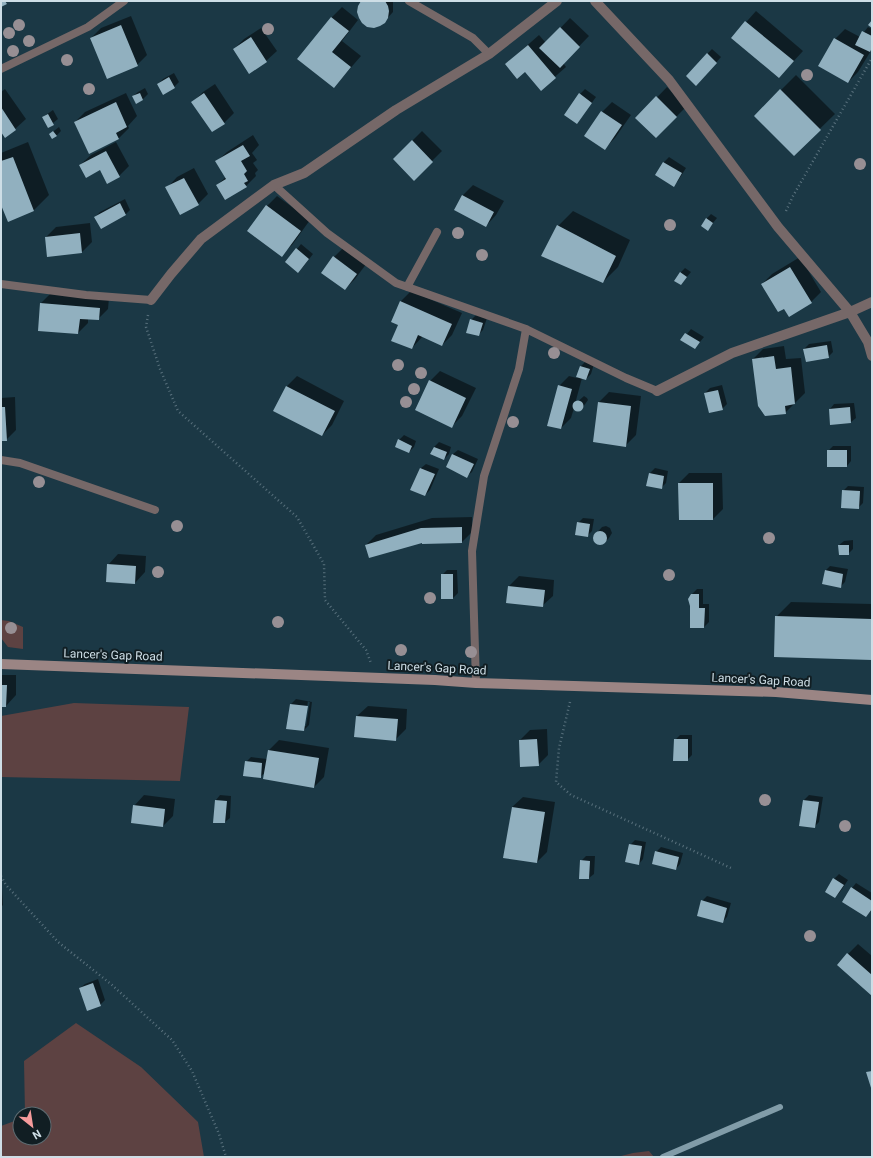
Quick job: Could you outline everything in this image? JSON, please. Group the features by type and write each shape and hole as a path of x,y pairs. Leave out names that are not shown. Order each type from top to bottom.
{"main road":[{"name":"Lancer's Gap Road","path":"1,664 435,680 476,683 776,692 872,700"}],"street":[{"path":"151,300 201,239 274,186 304,173 396,110 489,54 557,1"},
{"path":"595,1 669,80 778,227 850,312 868,342 872,356"},
{"path":"657,391 732,353 850,312 872,302"}],"lane":[{"path":"1,69 88,27 124,1"},
{"path":"408,1 473,38 489,54"},
{"path":"274,186 328,233 396,283 526,329 626,378 657,391"},
{"path":"407,287 437,232"},
{"path":"1,284 86,295 151,300"},
{"path":"476,683 472,551 484,476 519,369 526,329"},
{"path":"1,460 20,463 155,510"}],"path":[{"path":"778,227 792,196 872,58"},
{"path":"151,300 146,327 160,369 178,411 297,517 324,564 324,600 366,650 377,678"},
{"path":"574,686 559,748 556,782 571,795 731,868"},
{"path":"1,876 6,885 58,942 112,985 172,1040 192,1071 219,1134 226,1157"}],"shaded area":[{"path":"1,620 9,621 23,627 23,649 8,647 1,638"},
{"path":"74,703 189,707 180,781 1,777 1,716"},
{"path":"76,1023 141,1067 198,1122 204,1157 1,1157 1,1126 12,1122 12,1146 52,1146 52,1106 25,1106 24,1061"},
{"path":"649,1151 654,1157 617,1157 633,1153"}],"building":[{"path":"1,1 5,1 7,4 1,7"},
{"path":"361,1 385,1 389,11 388,18 385,23 374,28 367,27 362,23 357,12"},
{"path":"331,17 349,31 332,52 351,67 334,88 297,59"},
{"path":"872,20 872,28 868,25"},
{"path":"745,21 794,61 779,78 731,38"},
{"path":"121,25 138,66 107,79 90,38"},
{"path":"560,27 580,47 560,68 539,48"},
{"path":"862,31 872,36 872,48 870,52 855,45"},
{"path":"251,37 267,62 249,74 233,49"},
{"path":"834,38 864,55 848,83 818,66"},
{"path":"528,45 556,78 541,91 525,72 517,79 505,64"},
{"path":"707,53 717,63 696,86 686,76"},
{"path":"169,77 175,88 163,95 157,84"},
{"path":"780,89 821,130 794,156 754,116"},
{"path":"140,93 143,100 136,104 132,96"},
{"path":"204,93 225,124 212,132 191,102"},
{"path":"579,93 592,103 577,124 564,115"},
{"path":"656,96 677,117 656,138 635,118"},
{"path":"116,102 127,127 116,133 119,139 89,154 74,122"},
{"path":"1,107 16,130 5,138 1,132"},
{"path":"601,111 622,125 605,150 584,136"},
{"path":"48,114 54,125 48,128 42,117"},
{"path":"53,131 57,136 52,139 49,134"},
{"path":"412,140 433,162 414,181 393,159"},
{"path":"243,145 250,156 241,161 247,171 244,174 248,181 244,183 247,187 225,200 216,185 226,179 215,161"},
{"path":"106,151 120,177 107,184 100,170 86,178 79,165"},
{"path":"13,157 34,211 8,222 1,205 1,161"},
{"path":"663,162 682,173 674,187 655,175"},
{"path":"184,178 199,205 180,215 165,187"},
{"path":"462,195 494,212 486,227 454,210"},
{"path":"120,203 126,215 101,229 94,217"},
{"path":"266,205 301,231 282,257 247,231"},
{"path":"706,218 713,223 708,231 701,226"},
{"path":"557,225 616,256 603,283 541,256"},
{"path":"80,233 82,253 47,257 45,237"},
{"path":"296,248 309,259 298,273 285,262"},
{"path":"333,256 357,274 345,290 321,273"},
{"path":"790,267 812,303 789,317 784,309 778,312 761,284"},
{"path":"680,272 687,277 681,285 674,281"},
{"path":"400,301 452,324 442,346 418,335 412,349 391,341 398,325 391,322"},
{"path":"40,303 100,308 99,320 80,319 78,334 38,331"},
{"path":"470,319 483,323 479,336 466,333"},
{"path":"685,333 700,342 695,349 680,340"},
{"path":"827,345 829,358 806,362 803,349"},
{"path":"774,356 776,369 791,367 795,404 785,406 786,414 765,416 758,406 752,359"},
{"path":"580,366 590,369 586,380 576,377"},
{"path":"429,380 466,398 452,428 415,410"},
{"path":"558,385 572,389 561,429 547,426"},
{"path":"286,386 335,411 322,436 273,411"},
{"path":"718,390 723,410 709,413 704,393"},
{"path":"576,401 580,401 582,402 582,410 576,411 573,408 573,404"},
{"path":"598,402 631,406 626,447 593,442"},
{"path":"1,407 5,407 7,441 1,441"},
{"path":"850,407 851,423 830,425 829,409"},
{"path":"398,439 412,446 409,453 395,447"},
{"path":"434,447 447,452 444,460 430,454"},
{"path":"827,450 847,450 847,467 827,467"},
{"path":"452,454 474,464 467,478 446,467"},
{"path":"420,468 435,474 425,496 410,490"},
{"path":"649,473 664,476 662,489 646,486"},
{"path":"678,483 713,483 713,520 679,520"},
{"path":"842,490 860,491 859,509 841,508"},
{"path":"577,522 590,524 588,537 575,535"},
{"path":"462,527 462,543 422,543 369,558 365,545 421,528"},
{"path":"597,531 603,531 607,535 607,541 603,545 597,545 593,541 593,535"},
{"path":"838,545 849,545 849,555 839,555"},
{"path":"107,564 136,566 135,584 106,582"},
{"path":"825,570 843,574 841,588 822,584"},
{"path":"441,574 453,574 453,599 441,599"},
{"path":"508,586 545,590 543,607 506,603"},
{"path":"691,594 699,594 699,608 705,608 704,628 690,628 690,606 688,599"},
{"path":"775,616 872,619 872,660 774,657"},
{"path":"1,685 7,685 6,707 1,707"},
{"path":"290,704 308,706 304,731 286,729"},
{"path":"356,716 398,719 396,741 354,737"},
{"path":"537,739 539,766 520,767 519,740"},
{"path":"674,739 688,739 688,761 673,761"},
{"path":"268,750 319,758 314,788 263,779"},
{"path":"245,761 262,763 261,778 243,776"},
{"path":"215,800 227,801 225,823 213,823"},
{"path":"803,800 819,802 815,828 799,826"},
{"path":"133,805 165,809 163,827 131,823"},
{"path":"512,807 545,812 537,863 503,858"},
{"path":"629,844 642,846 639,865 625,862"},
{"path":"655,851 679,857 676,870 652,864"},
{"path":"580,860 590,861 589,879 579,879"},
{"path":"833,878 844,885 835,898 825,892"},
{"path":"851,887 872,901 872,909 866,917 842,902"},
{"path":"701,900 727,908 723,923 697,916"},
{"path":"847,953 872,975 872,996 837,965"},
{"path":"93,983 101,1006 87,1011 79,988"},
{"path":"872,1071 872,1091 866,1072"}],"waterway":[{"path":"663,1157 780,1107"}]}
